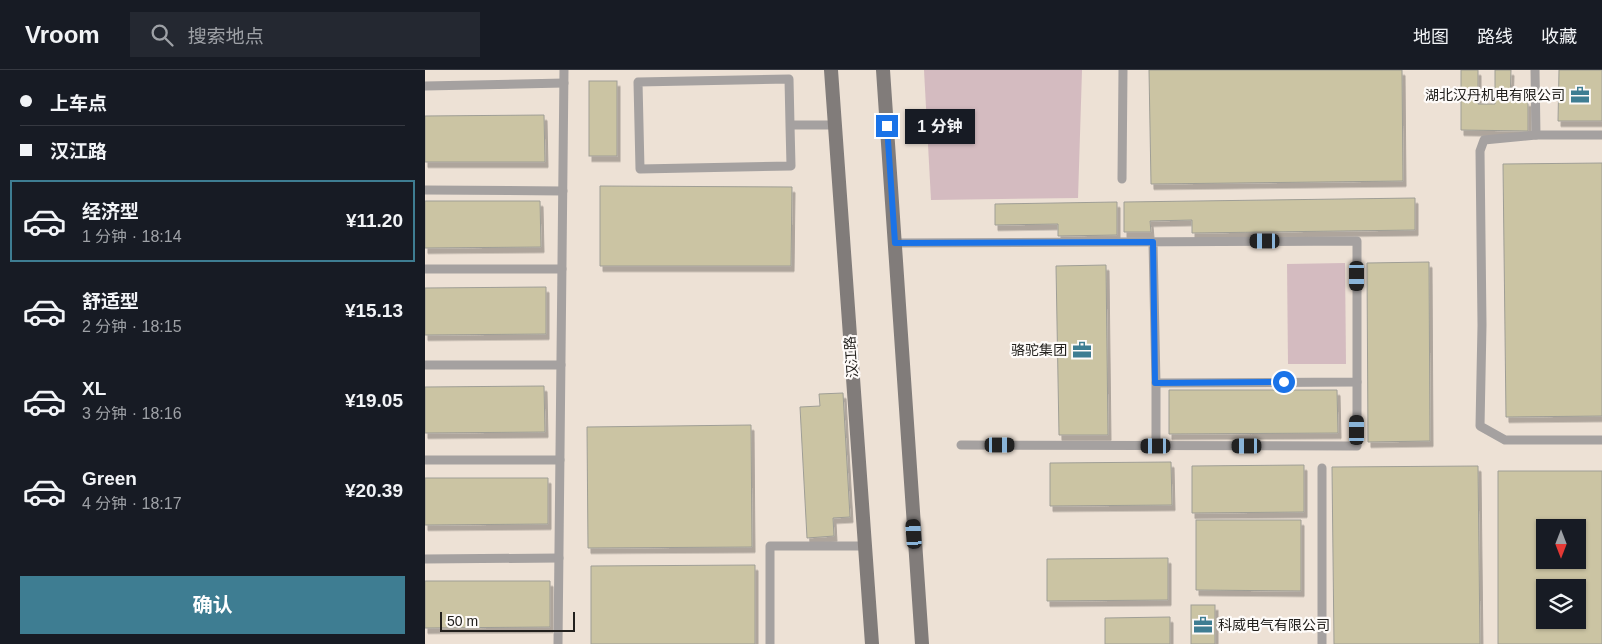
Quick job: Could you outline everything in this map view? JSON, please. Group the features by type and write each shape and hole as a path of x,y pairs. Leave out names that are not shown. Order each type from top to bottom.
{"main road":[{"name":"汉江路","path":"831,70 872,644"},
{"path":"883,70 922,644"}],"lane":[{"path":"558,644 564,70"},
{"path":"1122,179 1123,70"},
{"path":"1535,70 1536,135"},
{"path":"789,79 790,126 791,166 640,169 638,82 789,79"},
{"path":"425,86 564,83"},
{"path":"790,126 835,124"},
{"path":"1602,135 1536,135 1484,140 1480,151 1480,426 1505,440 1602,440"},
{"path":"425,190 563,191"},
{"path":"895,243 1357,241 1357,446 961,445"},
{"path":"1153,242 1156,446"},
{"path":"425,269 562,269"},
{"path":"425,366 561,365"},
{"path":"1155,383 1357,382"},
{"path":"425,460 560,460"},
{"path":"1322,468 1322,644"},
{"path":"770,644 769,546 865,546"},
{"path":"425,559 559,558"}],"shaded area":[{"path":"425,70 1602,70 1602,644 425,644"},
{"path":"924,70 1082,70 1078,198 931,200"},
{"path":"1345,263 1346,364 1288,364 1287,264"}],"building":[{"path":"1149,70 1402,70 1403,181 1151,184"},
{"path":"1461,70 1478,70 1478,104 1495,104 1495,70 1511,70 1510,101 1528,101 1528,131 1461,130"},
{"name":"湖北汉丹机电有限公司","path":"1559,70 1602,70 1602,121 1558,121"},
{"path":"589,81 617,81 617,156 589,156"},
{"path":"544,115 545,162 425,162 425,116"},
{"path":"1602,163 1602,416 1506,417 1503,164"},
{"path":"600,186 792,187 791,266 600,266"},
{"path":"1415,198 1415,230 1192,233 1192,220 1150,221 1151,232 1124,232 1124,202"},
{"path":"425,201 540,201 541,247 425,248"},
{"path":"1117,202 1117,235 1058,236 1058,224 995,225 995,204"},
{"path":"1429,262 1430,441 1368,442 1367,263"},
{"name":"骆驼集团","path":"1106,265 1108,435 1059,435 1056,266"},
{"path":"546,287 546,334 425,335 425,288"},
{"path":"544,386 545,432 425,433 425,387"},
{"path":"1169,390 1337,390 1338,433 1169,434"},
{"path":"843,393 850,517 833,518 834,536 807,538 800,407 820,406 819,394"},
{"path":"751,425 752,547 588,548 587,427"},
{"path":"1171,462 1172,505 1050,506 1050,463"},
{"path":"1304,465 1304,512 1192,513 1192,466"},
{"path":"1478,466 1480,644 1334,644 1332,467"},
{"path":"1498,471 1602,471 1602,644 1498,644"},
{"path":"425,478 548,478 548,524 425,525"},
{"path":"1196,520 1301,520 1301,591 1196,590"},
{"path":"1168,558 1168,600 1047,601 1047,559"},
{"path":"755,565 755,644 591,644 591,566"},
{"path":"425,581 550,581 550,627 425,628"},
{"name":"科威电气有限公司","path":"1191,605 1215,605 1215,644 1191,644"},
{"path":"1170,617 1170,644 1105,644 1105,618"}],"place":[{"name":"湖北汉丹机电有限公司","path":"1580,95"},
{"name":"骆驼集团","path":"1082,350"},
{"name":"科威电气有限公司","path":"1203,625"}],"route":[{"path":"887,126 895,243 1153,242 1155,383 1284,382"}]}
